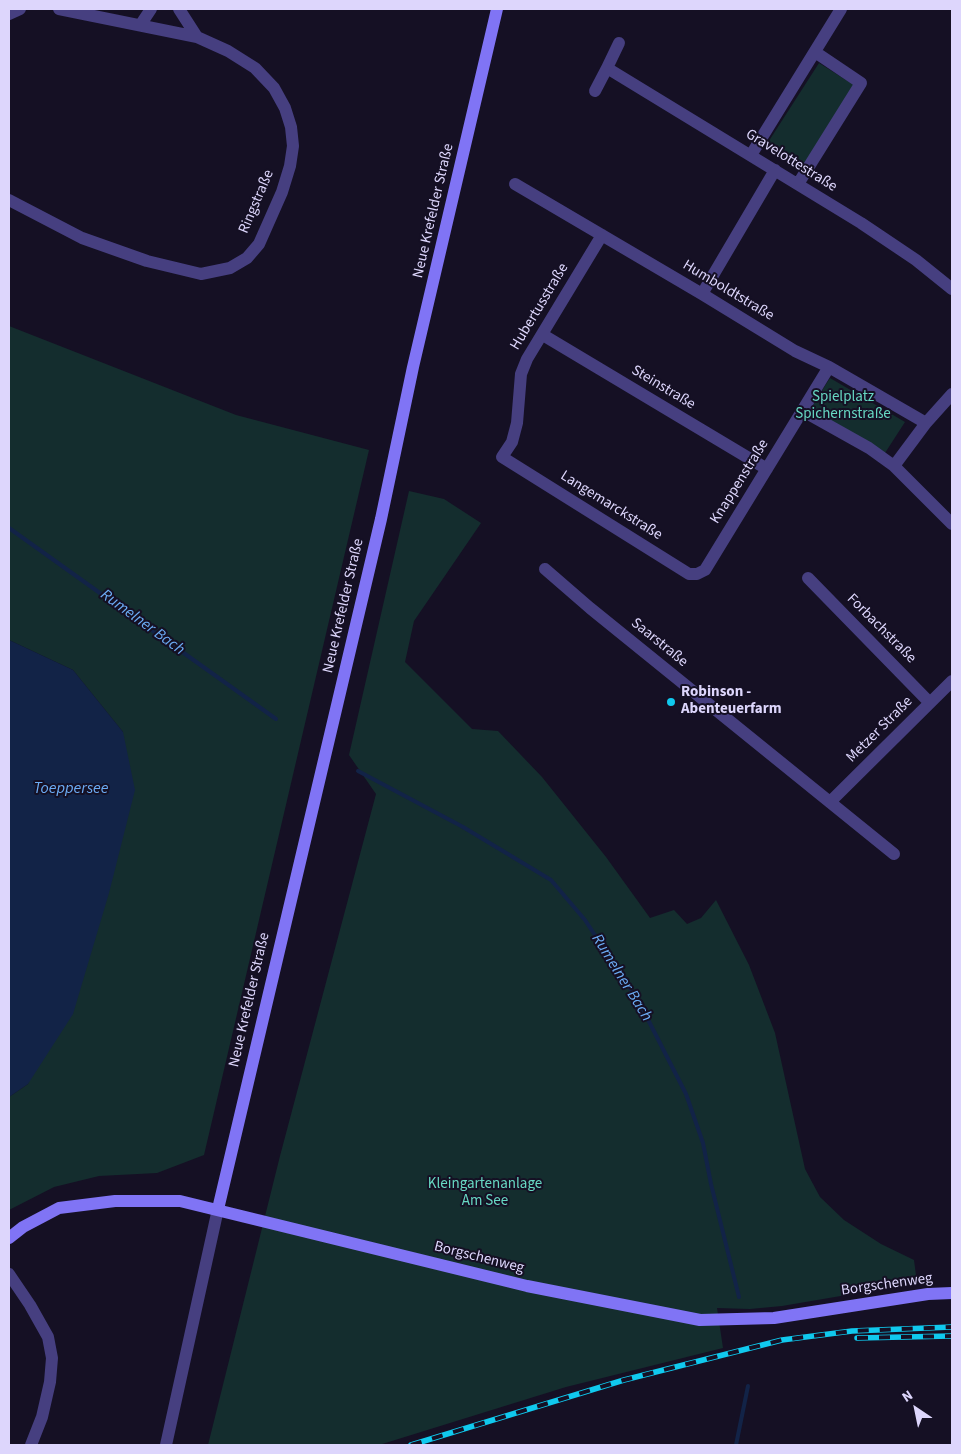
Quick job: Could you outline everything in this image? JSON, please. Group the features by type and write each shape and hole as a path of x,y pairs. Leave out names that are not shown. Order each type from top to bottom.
{"main road":[{"name":"Neue Krefelder Straße","path":"218,1209 381,519 413,367 497,9"},
{"name":"Borgschenweg","path":"9,1238 23,1227 59,1208 115,1201 180,1201 527,1286 700,1320 774,1318 928,1294 952,1293"}],"street":[{"path":"9,14 20,9"},
{"name":"Ringstraße","path":"9,200 82,238 156,263 201,274 230,268 246,258 258,244 282,192 293,146 291,127 285,108 274,88 255,68 228,51 197,37 141,24 59,9"},
{"path":"141,24 151,9"},
{"path":"179,9 197,37"},
{"path":"751,155 841,9"},
{"path":"595,91 619,43"},
{"path":"798,184 861,83 815,52"},
{"name":"Gravelottestraße","path":"607,68 798,184 916,260 952,289"},
{"path":"702,294 775,170"},
{"name":"Humboldtstraße","path":"515,184 795,351 829,367 926,424"},
{"name":"Hubertusstraße","path":"502,457 512,442 518,423 521,374 527,359 602,235"},
{"name":"Steinstraße","path":"542,335 767,469"},
{"name":"Knappenstraße","path":"705,570 829,367"},
{"path":"894,466 952,394"},
{"path":"803,411 869,448 894,466 952,524"},
{"name":"Langemarckstraße","path":"502,457 689,574 697,574 705,570"},
{"name":"Saarstraße","path":"545,569 590,608 894,854"},
{"name":"Forbachstraße","path":"808,578 930,703"},
{"name":"Metzer Straße","path":"830,802 952,681"},
{"path":"166,1445 218,1209"},
{"path":"9,1274 30,1305 48,1337 52,1358 50,1382 42,1417 32,1445"}],"green space":[{"path":"819,63 854,85 801,170 765,147"},
{"path":"9,326 236,415 369,450 204,1155 157,1173 99,1176 54,1187 9,1210 9,1097 28,1084 123,732 73,670 9,640"},
{"name":"Spielplatz Spichernstraße","path":"830,378 905,422 885,453 810,409"},
{"name":"Kleingartenanlage Am See","path":"409,491 444,499 481,523 414,621 405,662 472,729 498,731 542,777 606,857 650,918 674,910 687,924 701,918 716,900 749,965 775,1033 805,1169 820,1197 844,1220 881,1244 914,1260 917,1283 782,1306 750,1309 717,1308 723,1348 566,1387 379,1445 208,1445 280,1156 376,794 349,755"}],"water":[{"name":"Toeppersee","path":"9,640 73,670 123,732 135,790 109,893 73,1014 28,1084 9,1097"}],"waterway":[{"name":"Rumelner Bach","path":"9,528 276,719"},
{"name":"Rumelner Bach","path":"358,771 463,827 551,880 585,920 639,1002 686,1094 703,1143 711,1184 739,1297"},
{"name":"Rumelner Bach","path":"736,1445 748,1386"}],"railway":[{"path":"411,1445 624,1380 782,1340 852,1331 952,1327"},
{"path":"857,1338 952,1336"}],"place":[{"name":"Robinson - Abenteuerfarm","path":"671,702"}]}
